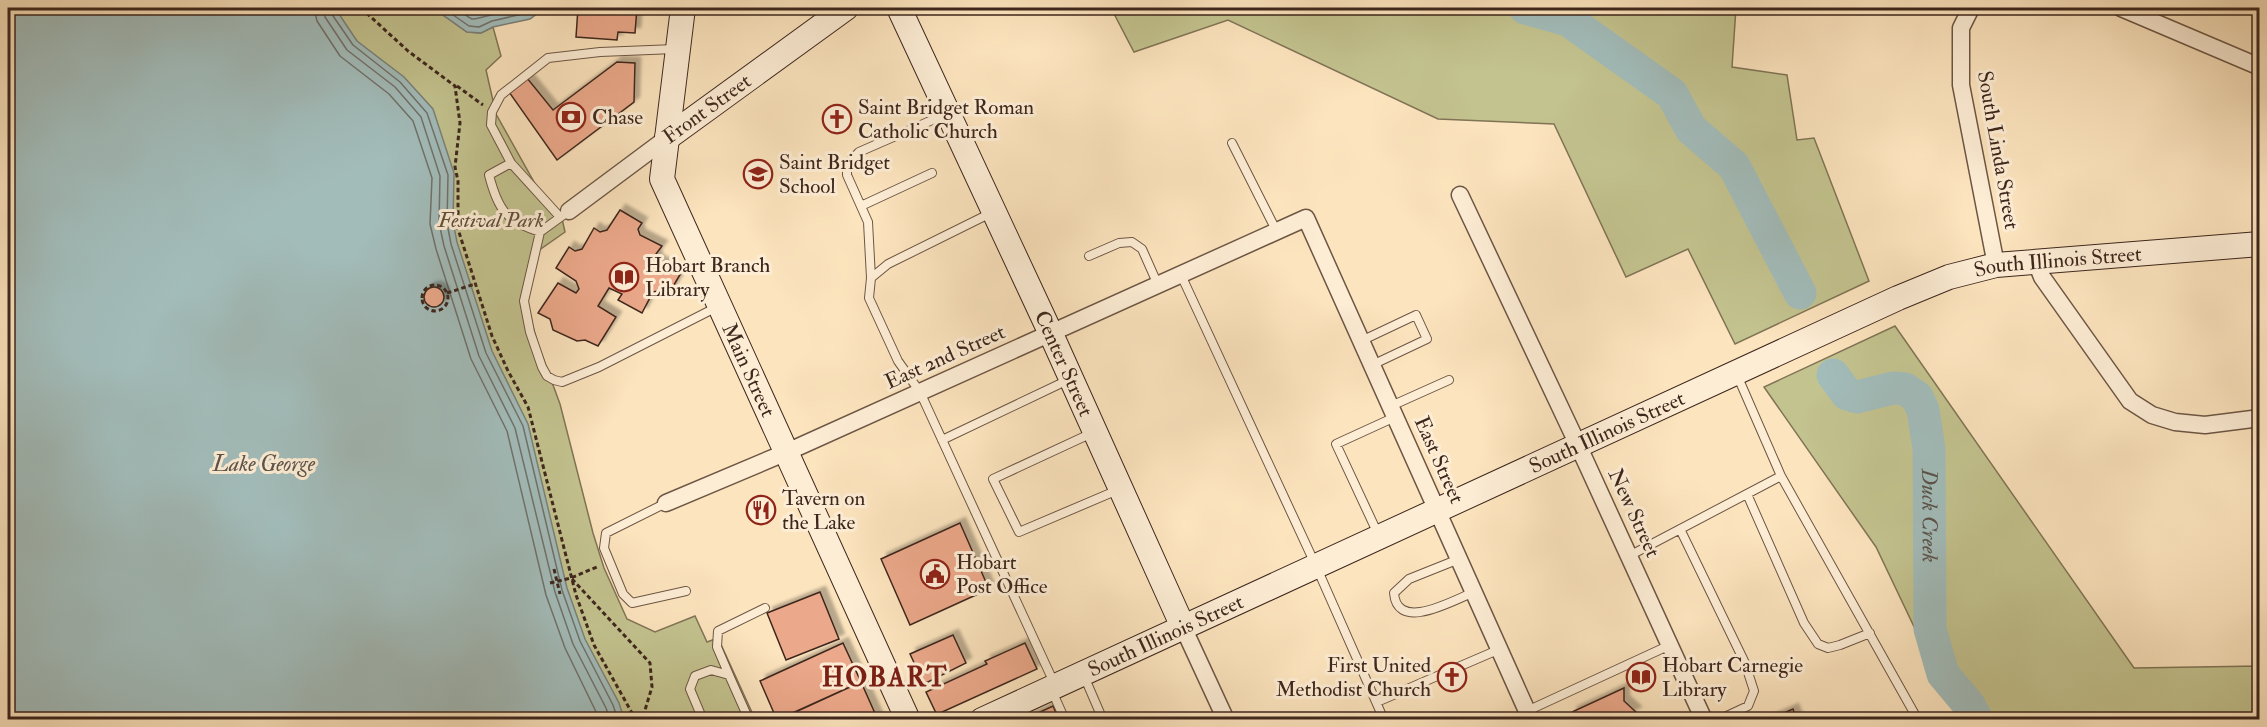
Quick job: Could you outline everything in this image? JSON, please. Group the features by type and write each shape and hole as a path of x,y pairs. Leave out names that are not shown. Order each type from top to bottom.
{"street":[{"name":"Main Street","path":"683,8 662,179 908,720"},
{"name":"Front Street","path":"564,214 846,8"},
{"name":"Center Street","path":"899,8 1051,334 1226,720"},
{"name":"South Linda Street","path":"1971,8 1961,28 1961,85 1996,265"},
{"path":"2121,8 2259,67"},
{"name":"New Street","path":"1460,195 1704,720"},
{"name":"East 2nd Street","path":"666,503 920,393 1306,218"},
{"name":"East Street","path":"1306,218 1529,715"},
{"name":"South Illinois Street","path":"982,720 1736,372 1949,277 1996,265 2259,244"},
{"path":"2036,262 2042,277 2130,401 2152,414 2175,422 2205,425 2259,418"}],"lane":[{"path":"678,49 600,52 548,58 501,95 492,112 491,125 511,163 564,214 540,232 524,301 530,332 547,376 562,382 599,367 720,306"},
{"path":"948,113 859,152 847,164 847,175 868,222 871,278 869,298 898,361 920,393 942,440 1053,687 1065,720"},
{"path":"1232,143 1276,232"},
{"path":"511,163 489,176 496,202 519,225 540,232"},
{"path":"861,206 932,173"},
{"path":"871,278 888,264 994,211"},
{"path":"1089,256 1119,243 1132,242 1142,249 1158,285"},
{"path":"1181,275 1316,566 1384,720"},
{"path":"1361,340 1416,315 1427,339 1372,365"},
{"path":"1736,372 1781,476 1918,720"},
{"path":"942,440 1071,378"},
{"path":"1379,537 1336,444 1449,380"},
{"path":"1095,431 993,478 1019,532 1121,489"},
{"path":"1629,556 1781,476"},
{"path":"1747,494 1804,623 1818,644 1828,648 1870,633"},
{"path":"666,503 606,532 604,548 623,594 632,603 686,591"},
{"path":"1680,529 1745,663 1754,691 1748,705 1718,720"},
{"path":"1459,558 1409,579 1394,593 1394,602 1407,612 1419,613 1474,592"},
{"path":"749,720 717,647 718,631 765,608"},
{"path":"1529,715 1670,645"},
{"path":"1377,702 1500,649"},
{"path":"703,720 690,689 695,676 711,670 729,675"},
{"path":"1082,673 1103,720"}],"path":[{"path":"361,8 408,51 492,112"},
{"path":"455,86 460,123 455,167 458,181 458,230 492,336 528,407 571,578 594,645 632,713 632,720"},
{"path":"447,293 475,284"},
{"path":"437,285 447,293 447,302 441,309 433,310 423,302 423,294 428,287 437,285"},
{"path":"550,583 571,578 609,560"},
{"path":"554,569 560,594"},
{"path":"571,578 578,582 612,623 650,663 652,687 642,720"}],"green space":[{"name":"Festival Park","path":"313,8 433,8 467,32 481,33 493,27 501,56 486,70 496,114 538,189 561,214 565,232 538,251 526,303 560,404 604,568 627,619 655,632 695,616 707,642 718,638 755,719 602,719"},
{"path":"1111,8 1736,8 1732,67 1787,75 1797,140 1814,138 1869,281 1735,344 1688,249 1626,277 1554,124 1438,119 1228,20 1134,52"},
{"path":"1895,326 2134,668 2259,666 2259,719 1958,719 1876,547 1764,387"}],"water":[{"name":"Lake George","path":"8,8 335,8 357,41 404,77 433,109 454,173 453,222 457,242 492,351 528,424 567,588 585,639 619,703 624,719 8,719"},
{"path":"433,8 545,8 530,19 493,27 481,33 467,32"}],"building":[{"path":"578,8 637,8 635,33 618,32 617,40 576,37"},
{"name":"Chase","path":"617,62 635,63 634,102 557,160 509,92 527,78 553,110"},
{"name":"Hobart Branch Library","path":"620,210 642,223 638,229 640,235 662,246 656,254 657,260 681,273 668,295 658,291 653,292 642,313 618,300 622,294 609,288 598,306 616,317 598,346 585,340 577,341 553,330 550,319 538,313 558,283 576,293 579,289 576,281 556,268 569,247 575,251 582,249 594,228 600,232 607,230"},
{"path":"434,287 441,290 444,297 441,304 434,307 427,304 424,297 427,290"},
{"name":"Hobart Post Office","path":"960,523 989,589 910,625 881,559"},
{"path":"820,592 839,639 786,660 767,613"},
{"path":"953,635 966,663 924,684 910,654"},
{"path":"843,643 861,682 777,720 760,681"},
{"path":"1025,643 1037,669 936,713 926,692 987,664 985,661"},
{"path":"861,682 878,720 778,720"},
{"path":"1624,688 1624,701 1636,712 1620,720 1571,720 1572,712"},
{"path":"1053,706 1059,720 1023,720"},
{"path":"1793,709 1797,720 1768,720"}],"waterway":[{"name":"Duck Creek","path":"1525,8 1568,20 1672,94 1691,129 1734,166 1800,293"},
{"path":"1568,20 1577,8"},
{"name":"Duck Creek","path":"1833,375 1847,394 1857,397 1893,388 1905,389 1917,397 1923,410 1929,449 1930,629 1943,674 1969,705 1977,720"}],"place":[{"name":"Chase","path":"571,117"},
{"name":"Saint Bridget Roman Catholic Church","path":"837,119"},
{"name":"Saint Bridget School","path":"758,174"},
{"name":"Hobart Branch Library","path":"624,277"},
{"name":"Tavern on the Lake","path":"761,510"},
{"name":"Hobart Post Office","path":"935,574"},
{"name":"First United Methodist Church","path":"1452,677"},
{"name":"Hobart Carnegie Library","path":"1641,677"}],"district":[{"name":"HOBART","path":"885,677"}]}
